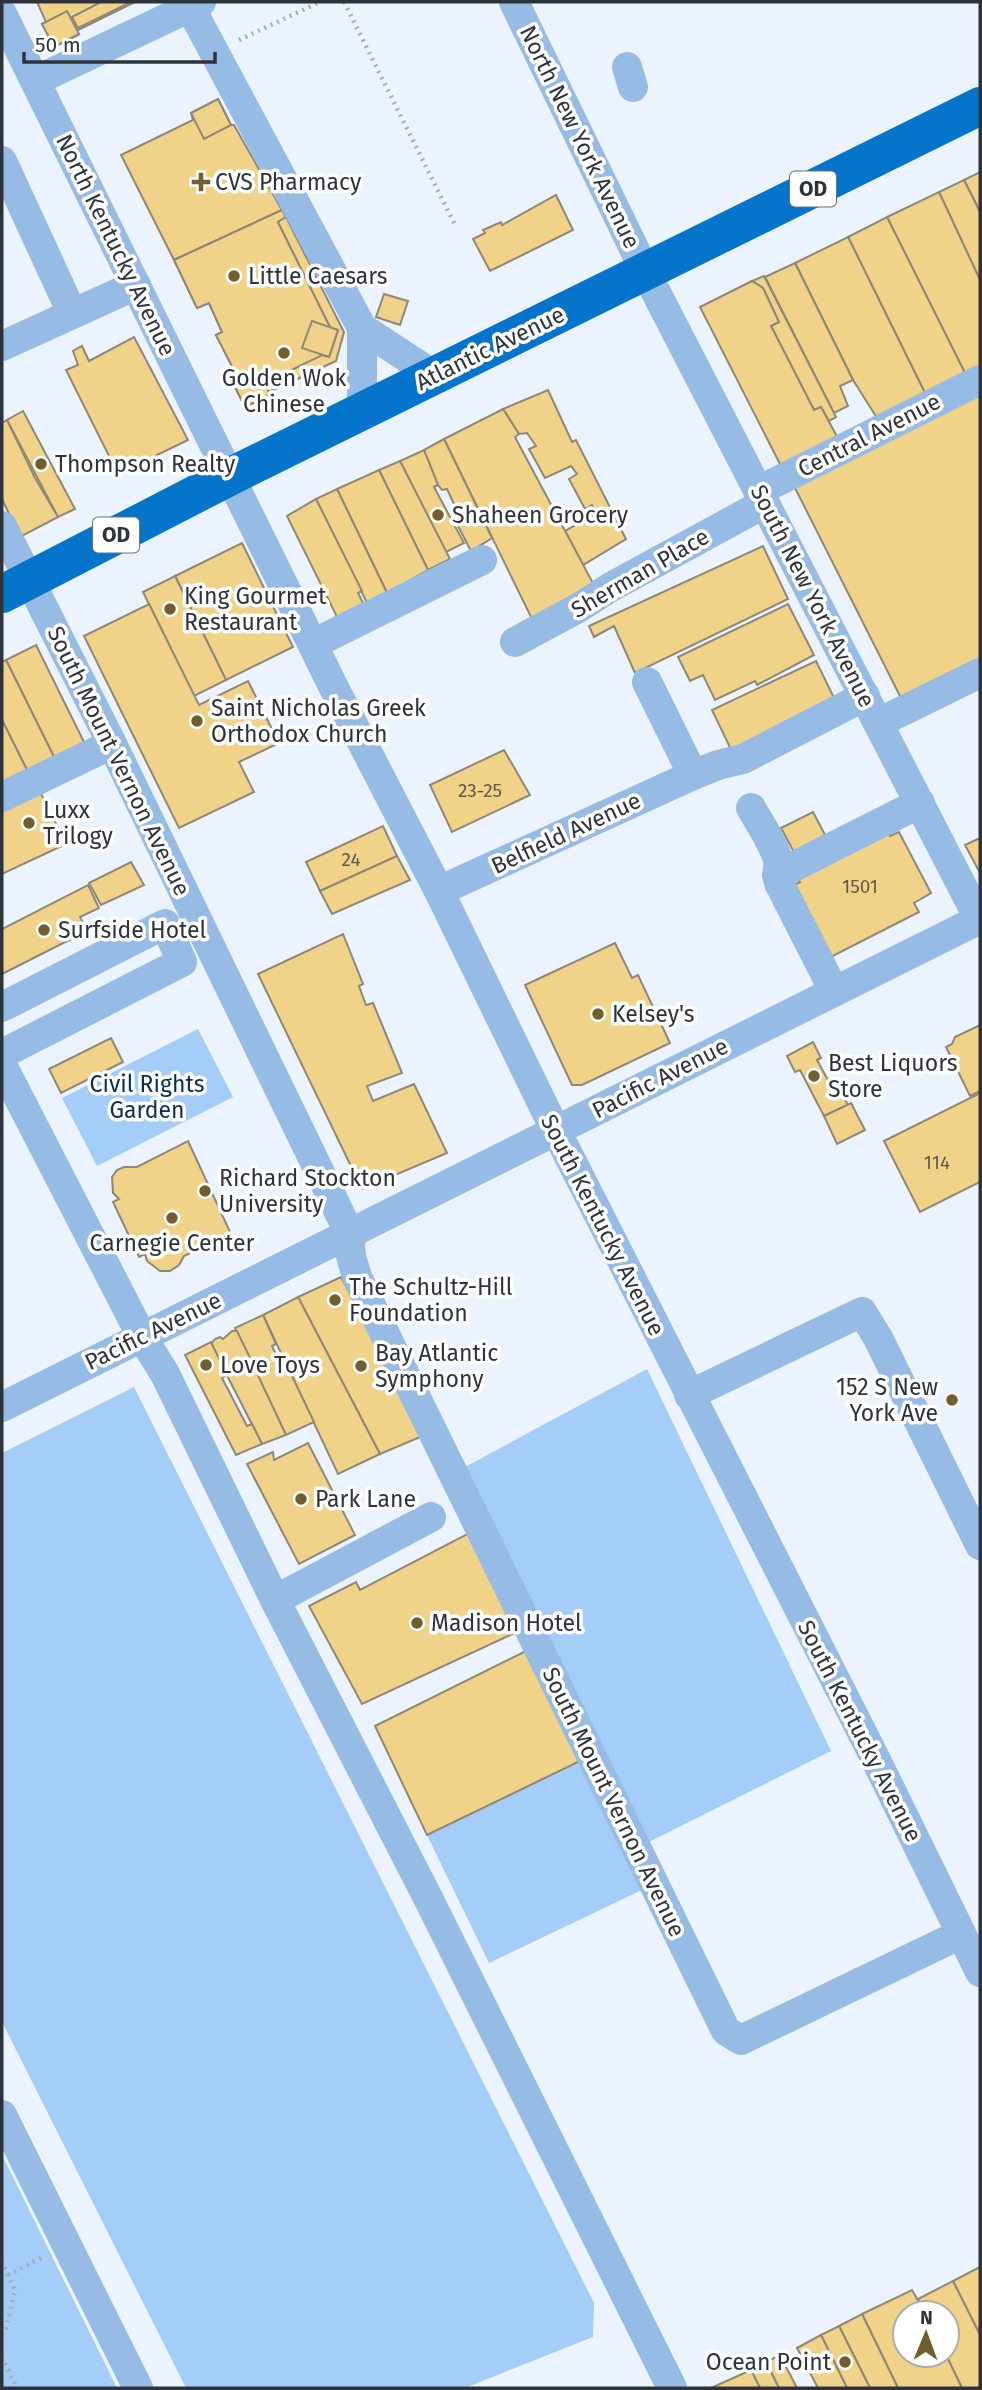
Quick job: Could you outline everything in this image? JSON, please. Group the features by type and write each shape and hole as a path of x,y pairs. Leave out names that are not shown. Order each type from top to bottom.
{"highway":[{"name":"Atlantic Avenue","path":"15,587 231,476 980,106"}],"street":[{"name":"North New York Avenue","path":"514,2 645,271"},
{"path":"35,81 196,4 362,328 362,411"},
{"name":"North Kentucky Avenue","path":"2,14 231,476"},
{"path":"2,161 72,313"},
{"name":"South New York Avenue","path":"645,271 980,920"},
{"path":"2,346 136,285"},
{"path":"362,328 435,376"},
{"name":"Central Avenue","path":"762,497 980,380"},
{"name":"South Kentucky Avenue","path":"231,476 556,1130 980,1972"},
{"name":"Sherman Place","path":"515,642 580,607 762,497"},
{"name":"South Mount Vernon Avenue","path":"2,526 15,587 112,744 349,1232 351,1256 357,1277 726,2031 741,2040 961,1934"},
{"path":"313,644 482,560"},
{"path":"878,723 980,673"},
{"path":"647,682 693,775"},
{"name":"Belfield Avenue","path":"439,891 693,775 743,759 864,696"},
{"path":"2,797 112,744"},
{"path":"777,875 920,803"},
{"path":"751,808 775,849 779,865 777,875 834,991"},
{"path":"2,1007 193,911"},
{"name":"Pacific Avenue","path":"2,1407 980,920"},
{"path":"165,924 182,962"},
{"path":"2,1054 211,948"},
{"path":"2,1065 142,1338 165,1374 275,1600 428,1898 672,2388"},
{"path":"689,1395 862,1312 878,1338 980,1545"},
{"path":"275,1600 431,1517"},
{"path":"2,2115 138,2388"}],"path":[{"path":"229,45 320,2"},
{"path":"344,2 455,225"},
{"path":"8,2275 66,2244"},
{"path":"2,2261 15,2291 5,2332 2,2334"},
{"path":"2,2357 17,2388"}],"green space":[{"name":"Civil Rights Garden","path":"198,1029 233,1097 97,1166 62,1098"},
{"path":"647,1369 831,1751 649,1842 465,1467"},
{"path":"134,1387 594,2303 593,2337 465,2388 186,2388 2,2022 2,1453"},
{"path":"582,1760 644,1889 489,1963 427,1835"},
{"path":"2,2155 117,2388 2,2388"}],"building":[{"path":"37,2 135,2 76,31 78,35 54,47 42,24 46,22"},
{"path":"101,2 131,2 78,28 72,17"},
{"path":"67,11 79,34 54,47 42,24"},
{"name":"CVS Pharmacy","path":"218,99 282,210 174,260 121,155 193,120 191,113"},
{"path":"218,99 231,125 204,139 191,113"},
{"path":"980,172 980,211 964,180"},
{"path":"964,180 980,212 980,280 939,192"},
{"path":"939,192 980,280 980,367 966,375 887,217"},
{"path":"556,195 573,230 490,271 473,239 485,233 483,230 501,222 502,225"},
{"path":"282,210 286,217 278,222 330,327 338,330 327,365 269,392 270,395 245,407 233,383 239,380 216,335 222,332 209,303 197,308 174,260"},
{"path":"282,210 286,217 278,222 330,327 338,330 327,365 269,392 270,395 245,407 233,383 239,380 216,335 222,332 209,303 197,308 174,260"},
{"path":"286,217 344,332 336,361 269,392 265,383 322,355 329,357 338,330 330,327 278,222"},
{"path":"887,217 966,375 925,393 848,237"},
{"path":"848,237 925,393 877,418 853,380 795,263"},
{"path":"795,263 853,380 840,386 848,406 834,413 765,277"},
{"path":"764,276 836,417 829,421 821,407 814,410 771,326 779,322 763,288 752,281"},
{"path":"752,281 763,288 779,322 771,326 814,410 821,407 840,442 781,466 700,307"},
{"path":"384,294 408,301 400,325 376,317"},
{"path":"312,321 338,330 329,357 302,348"},
{"path":"134,337 188,440 118,474 66,370 78,365 73,351 82,346 89,361"},
{"path":"259,371 270,395 245,407 233,383"},
{"path":"548,390 572,442 576,440 626,539 583,565 565,531 597,513 592,505 585,509 569,479 577,474 571,466 545,478 529,449 536,446 527,433 519,434 503,409"},
{"path":"980,390 980,666 904,704 793,484"},
{"path":"503,409 519,434 515,437 595,587 532,619 444,439"},
{"name":"Thompson Realty","path":"23,411 75,509 58,517 7,420"},
{"path":"7,420 35,478 58,517 20,537 2,499 2,423"},
{"path":"444,439 492,538 471,551 456,522 461,519 447,489 442,490 438,485 424,450"},
{"name":"Shaheen Grocery","path":"424,450 438,485 434,487 464,543 446,552 400,461"},
{"path":"400,461 450,559 428,570 379,470"},
{"path":"379,470 428,570 387,593 337,489"},
{"path":"337,489 387,593 368,605 316,499"},
{"path":"316,499 362,591 358,593 364,605 338,619 287,516"},
{"path":"242,543 293,647 226,680 175,576"},
{"path":"763,546 788,599 635,673 614,626 594,637 589,626"},
{"path":"175,576 226,680 194,696 143,592"},
{"name":"Saint Nicholas Greek Orthodox Church","path":"149,604 199,705 248,681 279,743 239,762 254,792 179,828 84,636"},
{"path":"788,604 814,655 757,685 755,681 715,700 703,675 690,681 678,657"},
{"path":"36,645 87,748 57,763 6,660"},
{"path":"6,660 57,763 30,776 2,720 2,662"},
{"path":"816,661 838,706 735,758 712,710"},
{"path":"2,720 30,776 2,790"},
{"path":"504,750 530,795 452,832 430,785"},
{"name":"Luxx Trilogy","path":"37,786 66,844 2,874 2,803"},
{"path":"813,812 834,852 884,826 890,836 899,832 931,893 914,903 919,912 823,961 786,889 800,882 795,873 803,869 781,828"},
{"path":"383,826 397,856 320,891 306,862"},
{"path":"980,838 980,873 965,845"},
{"path":"397,856 410,880 332,914 320,891"},
{"path":"131,862 144,885 101,905 89,883"},
{"name":"Surfside Hotel","path":"88,885 99,908 80,917 87,931 2,974 2,929"},
{"path":"343,934 363,984 359,986 366,1005 373,1003 402,1073 367,1086 373,1101 414,1084 447,1153 362,1189 258,974"},
{"name":"Kelsey's","path":"615,943 632,978 638,975 670,1043 582,1085 572,1085 525,985"},
{"path":"980,1025 980,1091 970,1096 946,1047 952,1044 955,1037"},
{"path":"111,1038 123,1062 61,1093 49,1069"},
{"name":"Best Liquors Store","path":"813,1042 821,1058 817,1060 829,1082 834,1079 848,1105 824,1116 800,1070 795,1072 787,1056"},
{"path":"980,1093 980,1182 920,1212 884,1141"},
{"path":"851,1103 865,1130 837,1144 824,1116"},
{"name":"Carnegie Center","path":"188,1141 231,1234 184,1256 179,1265 170,1271 160,1271 147,1261 145,1254 139,1257 113,1202 119,1199 113,1193 112,1177 117,1170 137,1167"},
{"name":"Bay Atlantic Symphony","path":"341,1277 425,1435 380,1454 298,1297"},
{"path":"298,1297 380,1454 338,1474 263,1315"},
{"path":"263,1315 276,1344 272,1346 277,1357 282,1355 314,1422 286,1435 235,1328"},
{"path":"232,1331 237,1331 251,1360 245,1363 248,1371 254,1367 286,1435 262,1444 211,1344 215,1339 223,1339"},
{"path":"211,1342 227,1375 222,1378 247,1426 252,1424 262,1444 236,1455 185,1355"},
{"name":"Park Lane","path":"308,1443 355,1535 299,1564 247,1464 273,1452 274,1460"},
{"name":"Madison Hotel","path":"473,1531 519,1631 362,1704 309,1606 356,1582 360,1590"},
{"path":"530,1649 582,1760 427,1835 375,1726"},
{"path":"980,2267 980,2328 977,2329 953,2281"},
{"path":"953,2281 980,2335 980,2388 962,2388 953,2369 961,2369 961,2299 918,2299"},
{"path":"912,2290 917,2299 893,2299"},
{"path":"891,2300 891,2369 953,2369 962,2388 898,2388 862,2314"},
{"path":"862,2314 898,2388 870,2388 839,2326"},
{"name":"Ocean Point","path":"839,2326 870,2388 847,2388 821,2335"},
{"path":"821,2335 847,2388 818,2388 797,2348"},
{"path":"780,2355 797,2388 779,2388 766,2362"},
{"path":"766,2362 779,2388 760,2388 751,2370"},
{"path":"751,2370 760,2388 711,2388"}],"place":[{"name":"CVS Pharmacy","path":"201,182"},
{"name":"Little Caesars","path":"234,276"},
{"name":"Golden Wok Chinese","path":"284,353"},
{"name":"Thompson Realty","path":"41,464"},
{"name":"Shaheen Grocery","path":"438,515"},
{"name":"King Gourmet Restaurant","path":"170,609"},
{"name":"Saint Nicholas Greek Orthodox Church","path":"197,721"},
{"name":"Luxx Trilogy","path":"29,823"},
{"name":"Surfside Hotel","path":"44,930"},
{"name":"Kelsey's","path":"598,1014"},
{"name":"Best Liquors Store","path":"814,1076"},
{"name":"Richard Stockton University","path":"205,1191"},
{"name":"Carnegie Center","path":"172,1218"},
{"name":"The Schultz-Hill Foundation","path":"335,1300"},
{"name":"Love Toys","path":"206,1365"},
{"name":"Bay Atlantic Symphony","path":"361,1366"},
{"name":"152 S New York Ave","path":"952,1400"},
{"name":"Park Lane","path":"301,1499"},
{"name":"Madison Hotel","path":"417,1623"},
{"name":"Ocean Point","path":"845,2362"}]}
